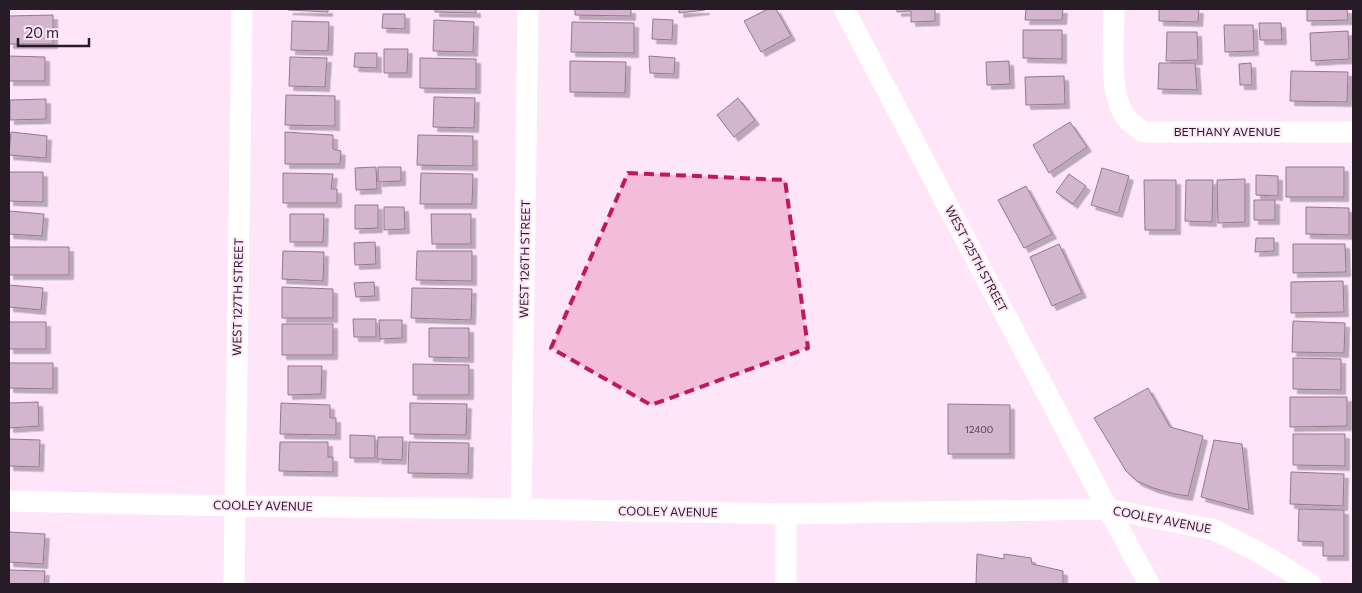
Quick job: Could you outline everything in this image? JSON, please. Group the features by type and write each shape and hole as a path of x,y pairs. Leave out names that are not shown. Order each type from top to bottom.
{"street":[{"name":"WEST 127TH STREET","path":"234,584 242,9"},
{"name":"WEST 126TH STREET","path":"521,509 528,9"},
{"name":"WEST 125TH STREET","path":"844,9 1149,584"},
{"name":"BETHANY AVENUE","path":"1114,9 1113,66 1117,101 1126,118 1143,132 1353,132"},
{"name":"COOLEY AVENUE","path":"9,501 786,514 1108,509 1215,530 1262,554 1311,584"},
{"path":"786,514 786,584"}],"highlighted area":[{"path":"628,173 785,180 808,348 651,405 551,348"}],"building":[{"path":"328,9 328,12 288,10"},
{"path":"435,9 476,9 476,13 435,12"},
{"path":"575,9 631,9 631,16 575,15"},
{"path":"679,9 705,9 705,10 679,13"},
{"path":"768,9 776,9 791,36 761,52 744,21"},
{"path":"897,9 935,9 935,21 911,22 911,11 897,12"},
{"path":"1026,9 1063,9 1062,20 1025,20"},
{"path":"1159,9 1199,9 1198,22 1159,21"},
{"path":"1307,9 1347,9 1348,20 1307,21"},
{"path":"383,14 405,14 405,29 382,28"},
{"path":"53,15 53,44 9,44 9,16"},
{"path":"653,19 673,20 672,40 652,39"},
{"path":"434,20 474,22 473,52 433,51"},
{"path":"292,21 329,22 328,51 291,50"},
{"path":"572,22 634,23 634,53 571,52"},
{"path":"1259,23 1281,23 1282,40 1260,40"},
{"path":"1224,25 1253,25 1254,51 1225,52"},
{"path":"1023,30 1062,30 1062,59 1023,58"},
{"path":"1348,31 1349,59 1311,61 1310,33"},
{"path":"1167,32 1197,32 1198,60 1166,61"},
{"path":"384,49 408,49 407,73 384,73"},
{"path":"355,53 377,53 377,68 354,67"},
{"path":"9,56 45,57 45,81 9,81"},
{"path":"649,56 675,58 674,74 650,73"},
{"path":"290,57 327,58 325,87 289,86"},
{"path":"420,58 476,59 476,89 420,88"},
{"path":"570,61 626,62 625,93 570,92"},
{"path":"1009,61 1010,84 987,85 986,62"},
{"path":"1159,63 1195,63 1197,90 1158,89"},
{"path":"1251,63 1252,85 1240,85 1239,64"},
{"path":"1291,71 1348,72 1347,102 1290,101"},
{"path":"1064,76 1065,104 1026,105 1025,77"},
{"path":"286,95 335,96 335,126 285,125"},
{"path":"434,97 475,98 474,128 433,127"},
{"path":"738,98 755,120 734,137 717,115"},
{"path":"46,99 46,119 10,120 10,100"},
{"path":"1070,122 1087,147 1049,173 1033,145"},
{"path":"11,132 47,136 46,158 9,155"},
{"path":"285,132 333,135 333,149 341,151 340,164 285,164"},
{"path":"418,135 473,136 473,166 417,165"},
{"path":"376,167 377,189 356,190 355,168"},
{"path":"378,167 401,167 401,181 378,182"},
{"path":"1286,167 1344,167 1344,197 1286,197"},
{"path":"1102,168 1129,176 1118,213 1091,205"},
{"path":"9,172 43,172 43,202 9,201"},
{"path":"283,173 333,174 331,189 337,189 337,203 283,203"},
{"path":"421,173 473,174 472,204 420,204"},
{"path":"1069,174 1086,186 1073,204 1056,192"},
{"path":"1256,175 1278,176 1278,196 1256,195"},
{"path":"1245,179 1245,222 1218,223 1217,180"},
{"path":"1144,180 1176,180 1176,230 1145,230"},
{"path":"1186,180 1213,180 1212,222 1185,221"},
{"path":"1026,186 1052,234 1024,248 998,200"},
{"path":"1254,200 1275,200 1275,220 1254,220"},
{"path":"355,205 378,205 378,228 355,229"},
{"path":"384,207 404,207 405,229 384,230"},
{"path":"1306,207 1349,208 1349,235 1306,234"},
{"path":"9,211 44,214 42,236 9,234"},
{"path":"290,214 324,214 323,242 290,242"},
{"path":"431,214 471,214 471,244 432,244"},
{"path":"1256,238 1274,238 1274,251 1255,252"},
{"path":"375,242 376,264 355,265 354,243"},
{"path":"1059,244 1082,293 1052,306 1030,257"},
{"path":"1293,244 1345,244 1346,272 1293,273"},
{"path":"9,247 69,247 69,275 9,275"},
{"path":"283,251 324,252 323,281 282,279"},
{"path":"417,251 472,251 472,281 416,280"},
{"path":"1343,281 1344,312 1291,313 1291,282"},
{"path":"374,282 375,296 356,297 354,283"},
{"path":"9,285 43,288 41,310 9,307"},
{"path":"282,287 333,289 333,318 282,318"},
{"path":"412,288 472,289 471,320 411,318"},
{"path":"353,319 376,319 376,337 354,337"},
{"path":"379,320 402,320 402,338 380,339"},
{"path":"1293,321 1345,323 1344,353 1292,352"},
{"path":"9,322 46,322 46,349 9,349"},
{"path":"282,324 333,324 333,355 282,355"},
{"path":"429,328 469,328 469,358 429,357"},
{"path":"1293,358 1341,359 1341,390 1293,389"},
{"path":"9,363 53,363 53,389 9,388"},
{"path":"413,364 469,365 469,395 413,395"},
{"path":"288,366 322,366 321,394 288,395"},
{"path":"1148,388 1170,427 1203,436 1188,496 1153,488 1137,481 1126,471 1094,418"},
{"path":"1290,397 1347,397 1347,426 1290,427"},
{"path":"38,402 39,426 9,428 9,403"},
{"path":"281,403 330,405 330,418 336,418 336,435 280,434"},
{"path":"410,403 467,404 466,435 410,434"},
{"path":"948,404 1010,405 1010,454 948,454"},
{"path":"1293,434 1345,434 1345,466 1293,465"},
{"path":"350,435 375,436 375,458 350,458"},
{"path":"378,437 403,437 402,460 377,459"},
{"path":"9,439 40,440 39,467 9,466"},
{"path":"1214,440 1242,444 1249,510 1201,497"},
{"path":"280,442 328,442 328,457 333,457 333,472 279,471"},
{"path":"409,442 469,443 468,474 408,473"},
{"path":"1291,472 1344,474 1343,506 1290,504"},
{"path":"1299,509 1344,510 1344,556 1323,556 1323,542 1298,541"},
{"path":"9,532 45,534 43,564 9,562"},
{"path":"977,554 1004,559 1004,554 1031,558 1032,564 1063,571 1063,584 976,584"},
{"path":"9,570 45,571 44,584 9,584"}]}
